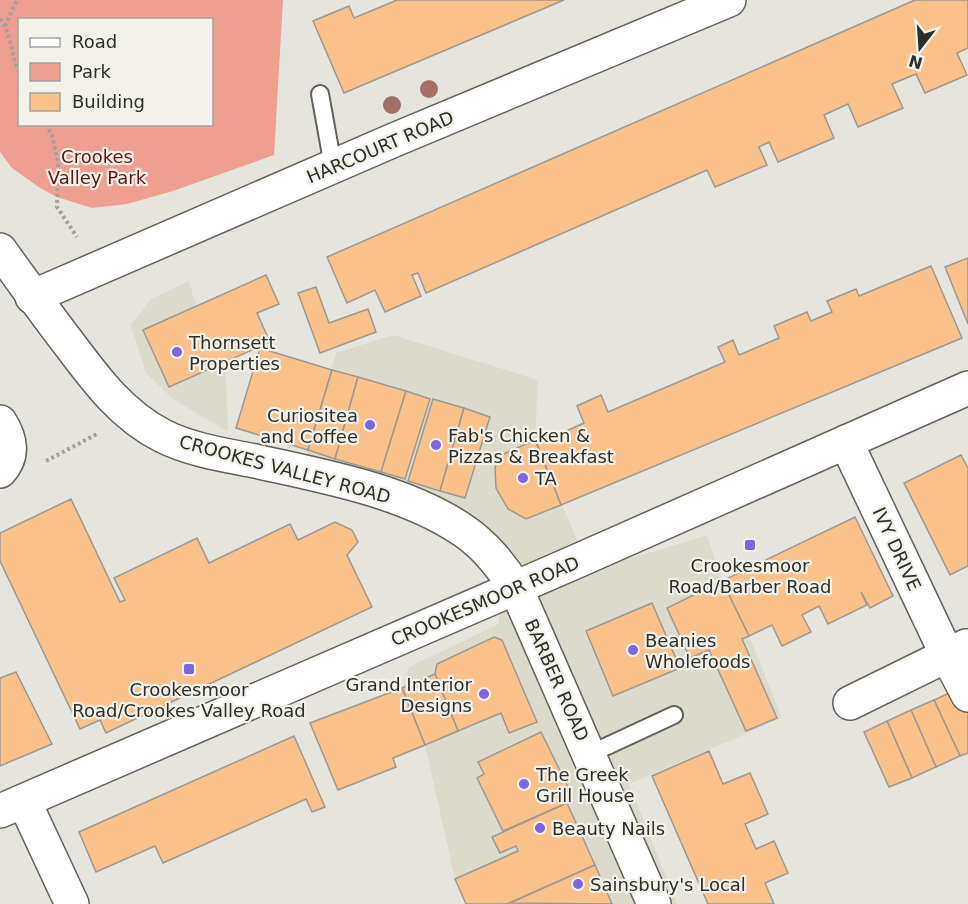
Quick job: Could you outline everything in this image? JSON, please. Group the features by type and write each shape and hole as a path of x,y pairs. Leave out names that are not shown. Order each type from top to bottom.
{"street":[{"name":"HARCOURT ROAD","path":"33,297 333,166 729,0"},
{"name":"CROOKES VALLEY ROAD","path":"0,250 94,376 130,416 163,436 199,450 306,472 382,493 425,508 466,532 497,560 516,588"},
{"name":"CROOKESMOOR ROAD","path":"12,806 516,588 968,388"},
{"path":"0,422 6,432 11,451 6,465 0,471"},
{"name":"IVY DRIVE","path":"846,442 958,650 968,694"},
{"name":"BARBER ROAD","path":"516,588 654,904"},
{"path":"850,703 958,650"},
{"path":"12,806 72,904"}],"lane":[{"path":"320,94 333,166"},
{"path":"590,754 674,715"}],"path":[{"path":"5,26 17,0"},
{"path":"0,19 5,26 14,64 18,71"},
{"path":"47,126 52,136 58,162 57,207 97,268"},
{"path":"37,466 130,416"}],"shaded area":[{"path":"189,281 193,296 226,374 228,432 173,399 146,373 131,325 151,299"},
{"path":"393,335 538,380 535,440 590,571 707,535 722,581 749,636 782,718 629,784 677,904 466,904 455,879 425,745 402,688 409,667 499,624 498,547 305,457 336,353"}],"green space":[{"name":"Crookes Valley Park","path":"0,0 283,0 274,155 173,191 127,204 92,208 57,197 12,168 0,152"}],"building":[{"path":"397,0 564,0 344,93 313,21 349,6 354,18"},
{"path":"915,0 968,0 968,48 957,53 967,75 925,93 916,74 892,84 903,108 858,127 848,104 824,115 834,138 778,162 769,142 759,147 767,165 715,187 707,170 426,293 418,273 412,275 421,296 385,312 375,290 347,303 327,257"},
{"path":"968,258 968,324 945,267"},
{"path":"931,266 962,338 561,505 537,444 584,423 577,406 601,395 608,412 725,362 718,347 733,340 739,355 779,338 774,326 807,312 811,321 832,312 827,301 856,289 859,296"},
{"path":"266,275 279,304 257,313 270,342 169,387 143,330"},
{"path":"316,287 329,323 368,309 376,332 320,353 298,293"},
{"path":"260,348 332,370 308,450 236,428"},
{"path":"332,370 358,377 335,459 308,450"},
{"name":"Curiositea and Coffee","path":"358,377 406,391 381,472 335,459"},
{"path":"406,391 430,399 405,479 381,472"},
{"name":"Fab's Chicken & Pizzas & Breakfast","path":"433,399 464,408 440,491 408,481"},
{"path":"464,408 490,417 465,498 440,491"},
{"name":"TA","path":"535,440 561,505 526,519 508,509 496,488 495,468 499,456"},
{"path":"961,455 968,468 968,566 950,575 904,483"},
{"path":"71,499 120,602 125,600 114,578 197,538 209,563 290,524 298,540 335,522 352,530 358,542 347,555 372,607 106,733 100,720 80,729 0,561 0,533"},
{"path":"855,517 893,596 870,608 861,592 867,605 828,624 819,606 802,615 811,632 782,646 772,625 749,636 722,581"},
{"path":"722,581 749,636 742,639 777,718 746,731 709,650 690,658 667,608"},
{"name":"Beanies Wholefoods","path":"652,603 680,668 613,696 586,631"},
{"name":"Grand Interior Designs","path":"494,637 502,640 537,722 509,733 501,713 458,731 435,674 437,664"},
{"path":"16,672 52,744 0,766 0,678"},
{"path":"435,674 458,731 425,745 402,688"},
{"path":"402,688 425,745 393,758 396,767 338,790 310,723"},
{"path":"960,688 968,707 968,753 960,756 934,700"},
{"path":"934,700 960,756 936,767 911,710"},
{"path":"911,710 936,767 912,778 887,721"},
{"path":"887,721 912,778 889,787 864,732"},
{"name":"The Greek Grill House","path":"541,732 570,791 563,795 567,803 503,831 477,778 484,774 478,762"},
{"path":"294,736 325,807 312,812 306,799 163,863 155,846 96,872 79,832"},
{"path":"709,751 723,784 750,773 768,814 745,824 756,849 774,841 788,873 765,883 774,904 708,904 652,776"},
{"path":"567,803 595,865 507,904 466,904 455,879 518,851 516,846 500,853 492,837"},
{"name":"Sainsbury's Local","path":"595,865 612,904 510,903"}],"place":[{"name":"Thornsett Properties","path":"177,352"},
{"name":"Curiositea and Coffee","path":"370,425"},
{"name":"Fab's Chicken & Pizzas & Breakfast","path":"436,445"},
{"name":"TA","path":"523,478"},
{"name":"Crookesmoor Road/Barber Road","path":"750,545"},
{"name":"Beanies Wholefoods","path":"633,650"},
{"name":"Crookesmoor Road/Crookes Valley Road","path":"189,669"},
{"name":"Grand Interior Designs","path":"484,694"},
{"name":"The Greek Grill House","path":"524,784"},
{"name":"Beauty Nails","path":"540,828"},
{"name":"Sainsbury's Local","path":"578,884"}]}
